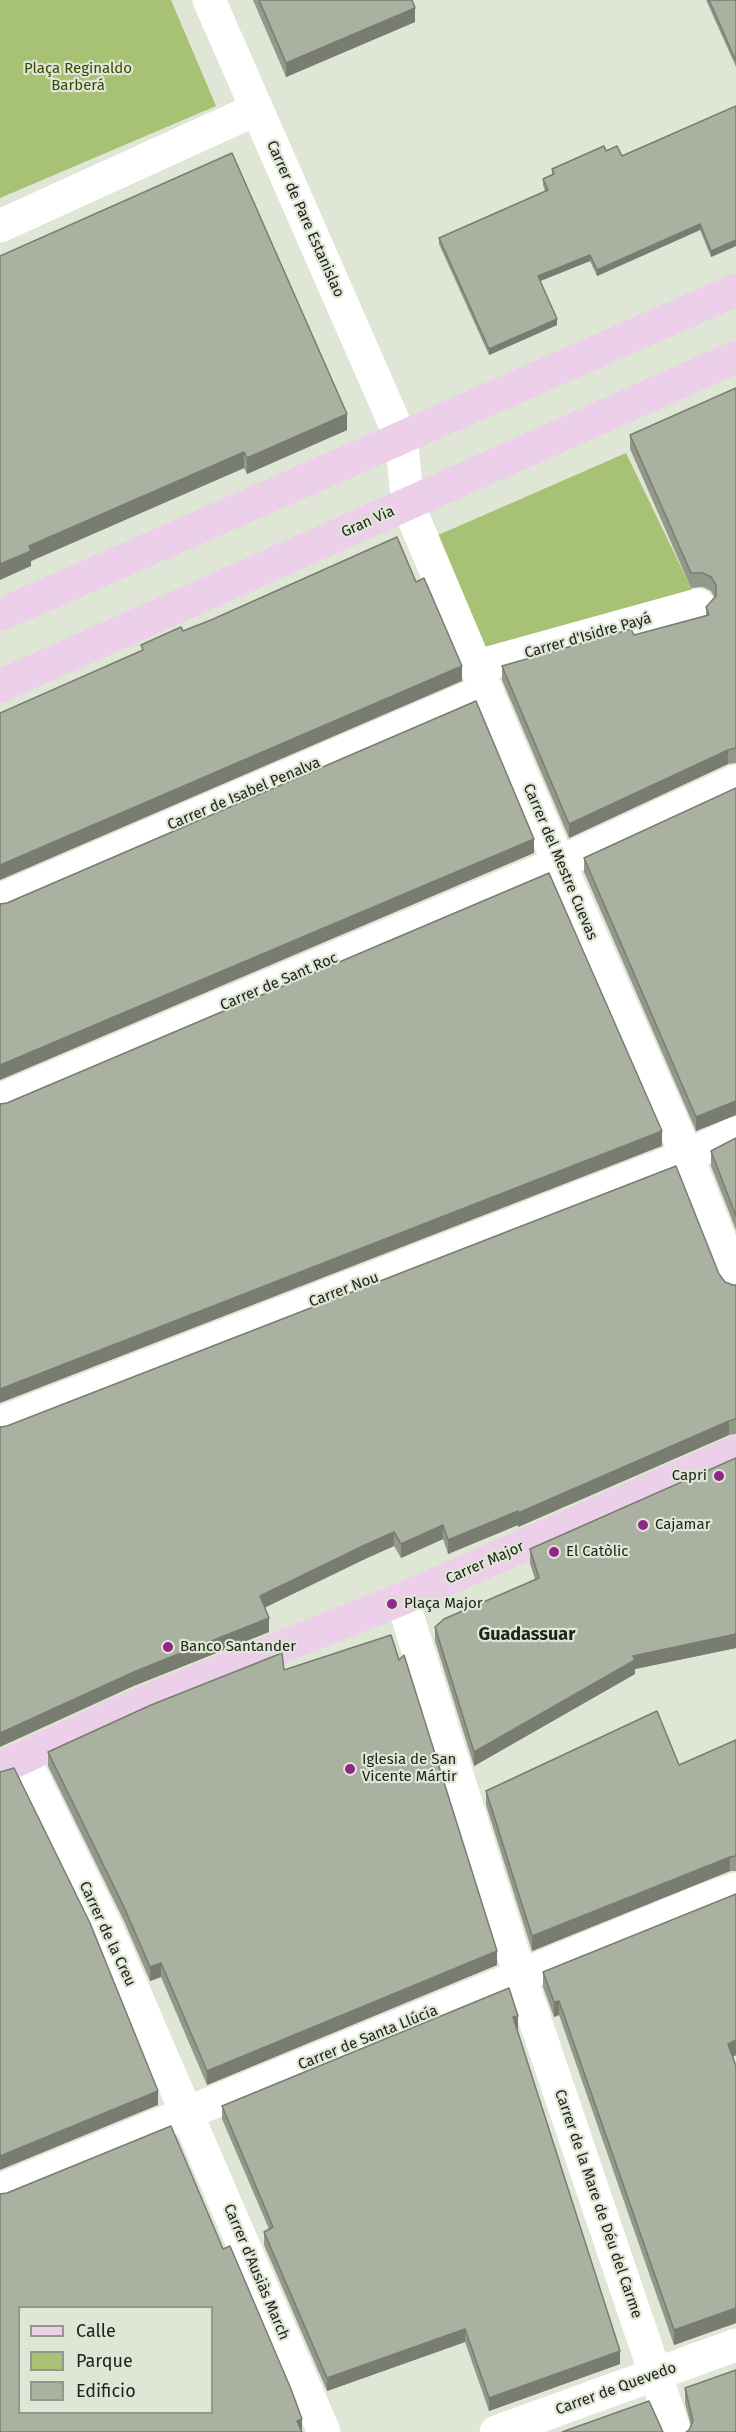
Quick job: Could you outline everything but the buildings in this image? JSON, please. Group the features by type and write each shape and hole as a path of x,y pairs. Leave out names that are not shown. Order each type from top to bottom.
{"street":[{"name":"Carrer de Pare Estanislao","path":"208,0 401,438"},
{"path":"0,226 257,109"},
{"path":"0,615 736,290"},
{"name":"Gran Via","path":"0,686 408,505 465,476 736,357"},
{"name":"Carrer del Mestre Cuevas","path":"401,438 408,505 483,678 559,863 687,1156 736,1281"},
{"name":"Carrer d'Isidre Payá","path":"483,678 698,605"},
{"name":"Carrer de Isabel Penalva","path":"0,900 483,678"},
{"name":"Carrer de Sant Roc","path":"0,1100 559,863 736,781"},
{"name":"Carrer Nou","path":"0,1423 687,1156 736,1133"},
{"name":"Carrer Major","path":"12,1762 144,1702 402,1599 736,1452"},
{"name":"Carrer de la Mare de Déu del Carme","path":"402,1599 520,1976 675,2432"},
{"name":"Carrer de la Creu","path":"12,1762 107,1929 188,2112"},
{"name":"Carrer de Santa Llúcía","path":"0,2190 736,1889"},
{"name":"Carrer d'Ausiàs March","path":"188,2112 324,2432"},
{"name":"Carrer de Quevedo","path":"496,2432 736,2344"}],"green space":[{"name":"Plaça Reginaldo Barberá","path":"0,0 171,0 216,106 0,198"},
{"path":"626,453 694,594 485,654 436,536"}],"place":[{"name":"Capri","path":"719,1476"},
{"name":"Cajamar","path":"643,1525"},
{"name":"El Catòlic","path":"554,1552"},
{"name":"Plaça Major","path":"392,1604"},
{"name":"Banco Santander","path":"168,1647"},
{"name":"Iglesia de San Vicente Mártir","path":"350,1769"}],"district":[{"name":"Guadassuar","path":"527,1635"}]}
